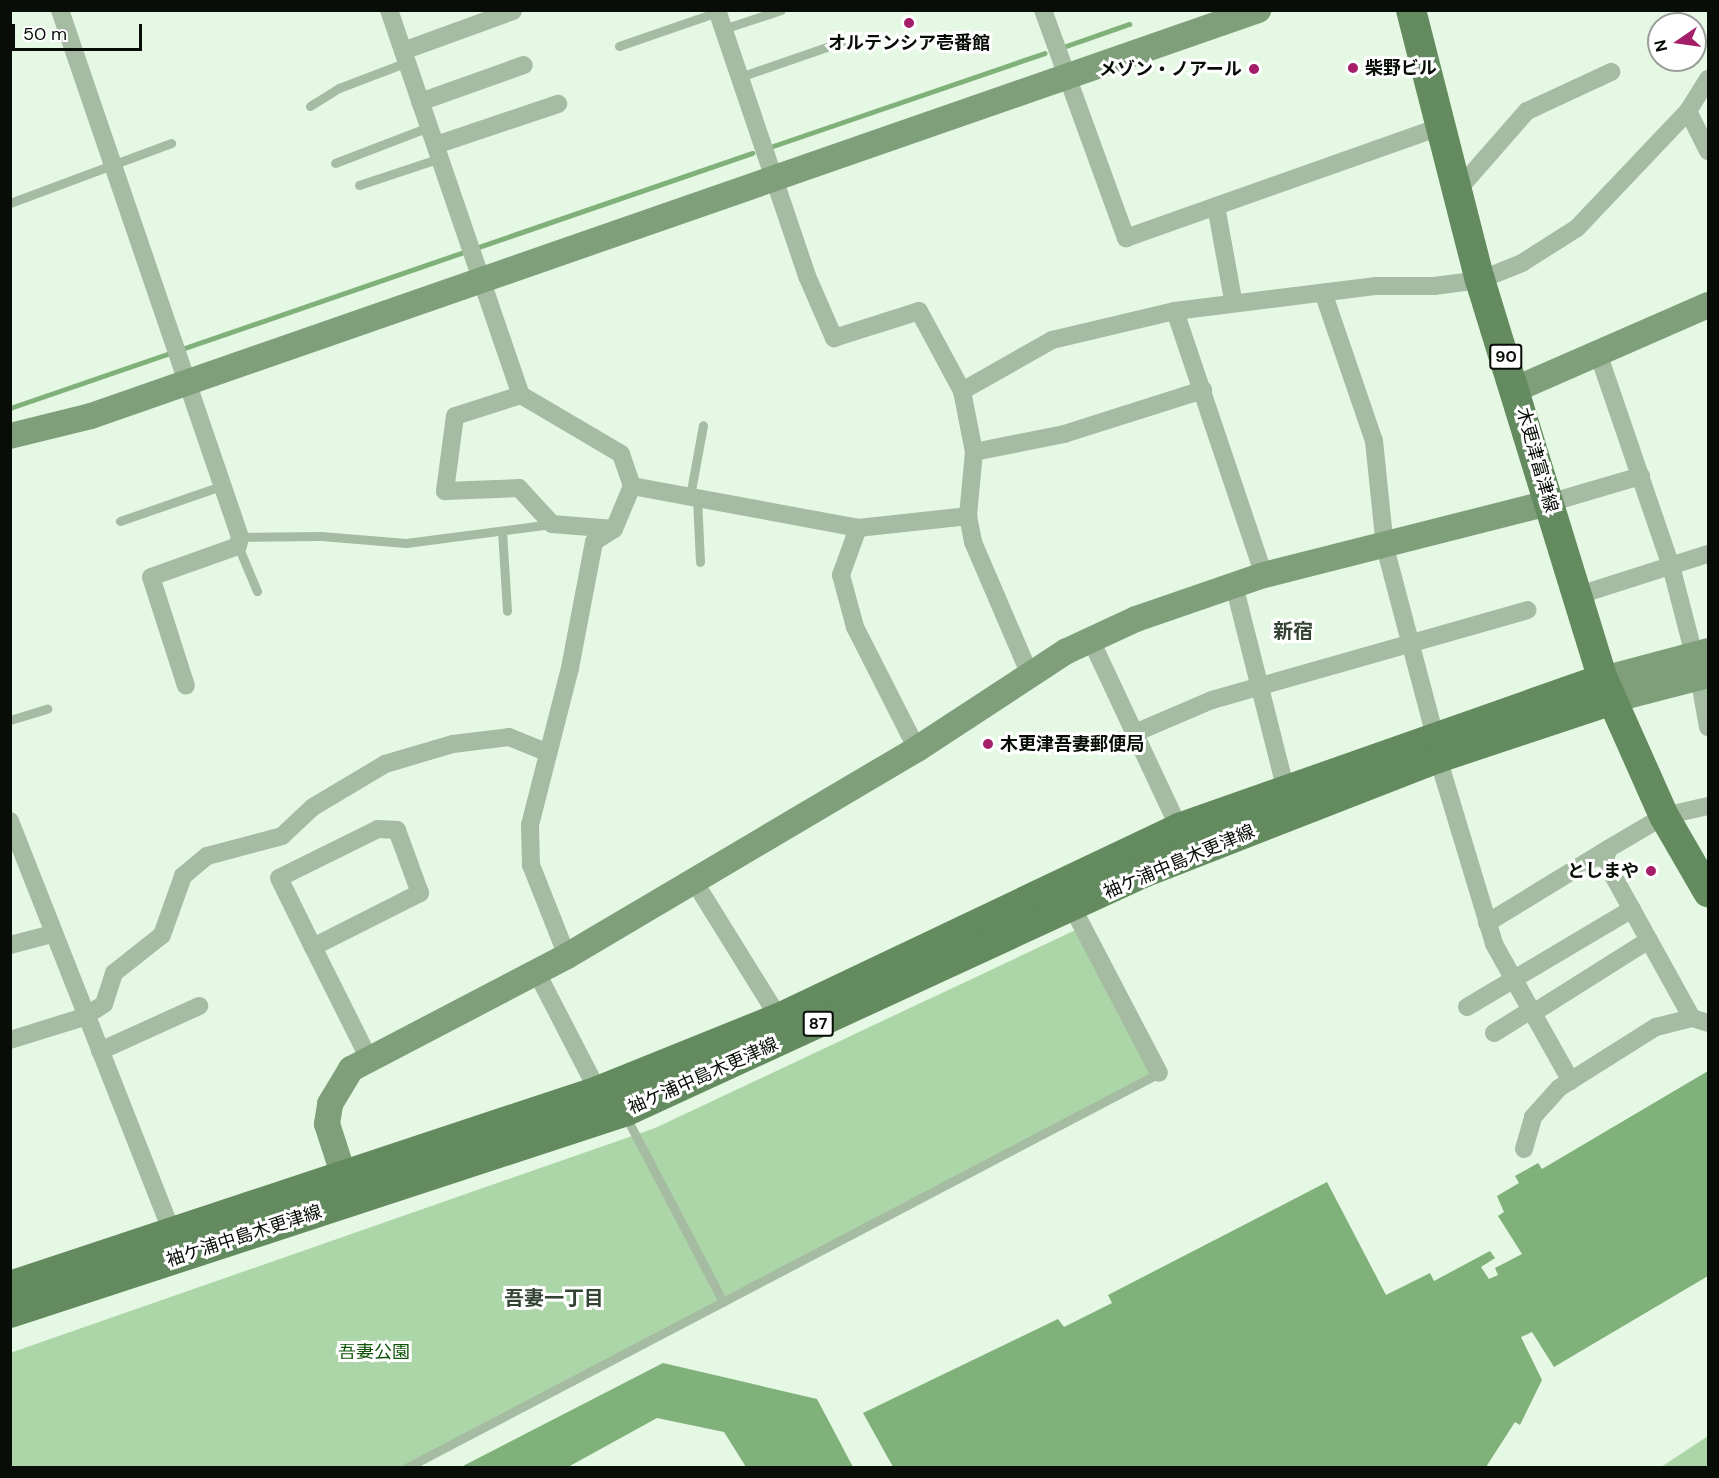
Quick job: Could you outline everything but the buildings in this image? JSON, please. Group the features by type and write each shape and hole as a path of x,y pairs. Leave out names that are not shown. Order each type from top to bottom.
{"main road":[{"name":"木更津富津線","path":"1411,10 1439,127 1480,280 1516,389 1576,596 1607,689 1664,816 1708,892"},
{"name":"袖ケ浦中島木更津線","path":"10,1286 173,1234 623,1112 1067,897 1179,828 1286,790 1436,747 1607,689"},
{"name":"袖ケ浦中島木更津線","path":"10,1313 348,1188 598,1091 780,1018 1067,897 1143,873 1436,747"}],"street":[{"path":"60,10 116,162 224,485 239,542 151,577 186,686"},
{"path":"389,10 521,395 621,454 632,486 614,529 594,542 570,668 546,752 530,825 531,865 567,956"},
{"path":"405,57 513,10"},
{"path":"1043,10 1126,238 1439,127"},
{"path":"10,436 91,416 482,279 1068,80 1258,10"},
{"path":"720,17 807,276 834,338 919,311 962,391 974,452 968,516 980,564 1030,675"},
{"path":"420,102 524,65"},
{"path":"1456,192 1527,111 1611,72"},
{"path":"962,391 1052,340 1175,311 1233,300 1324,296 1376,286 1480,280 1522,262 1577,228 1688,111 1708,79"},
{"path":"437,152 558,104"},
{"path":"1688,111 1708,151"},
{"path":"1216,206 1233,300"},
{"path":"1324,296 1374,441 1385,547 1436,747 1487,923 1515,980 1571,1081"},
{"path":"1516,389 1708,305"},
{"path":"1175,311 1264,575"},
{"path":"1598,353 1702,664 1708,727"},
{"path":"974,452 1064,434 1203,390"},
{"path":"521,395 455,416 445,491 519,488 552,524 614,529"},
{"path":"348,1188 327,1124 330,1104 351,1069 368,1057 537,974 917,749 1090,638 1264,575 1385,547 1641,476"},
{"path":"632,486 858,528 968,516"},
{"path":"858,528 841,575 855,627 917,749"},
{"path":"1576,596 1708,554"},
{"path":"1234,585 1286,790"},
{"path":"1137,732 1261,686 1527,610"},
{"path":"1090,638 1137,732 1179,828"},
{"path":"1607,689 1702,664"},
{"path":"10,1040 84,1017 112,992 114,973 162,935 183,876 207,856 282,836 313,807 385,764 453,744 509,737 546,752"},
{"path":"1487,923 1664,816 1708,806"},
{"path":"10,821 17,859 52,934 173,1234"},
{"path":"313,947 420,893 397,830 378,829 279,878 313,947 368,1057"},
{"path":"1524,1149 1542,1104 1571,1081 1656,1027 1700,1021 1649,940 1605,861 1608,849"},
{"path":"694,881 780,1018"},
{"path":"1067,897 1159,1073"},
{"path":"1467,1007 1632,909"},
{"path":"10,945 52,934"},
{"path":"1494,1033 1649,940"},
{"path":"537,974 598,1091"},
{"path":"100,1051 199,1006"}],"lane":[{"path":"620,46 720,17 781,10"},
{"path":"740,77 841,42"},
{"path":"310,106 339,88 405,57"},
{"path":"335,163 429,127"},
{"path":"10,202 171,143"},
{"path":"359,185 437,152"},
{"path":"700,562 693,497 703,425"},
{"path":"120,521 224,485"},
{"path":"257,591 239,542 321,536 406,543 552,524"},
{"path":"502,531 507,611"},
{"path":"10,720 47,709"},
{"path":"406,1467 1159,1073"},
{"path":"623,1112 723,1302"}],"green space":[{"name":"吾妻公園","path":"1082,927 1159,1073 404,1467 11,1467 10,1353 655,1128"},
{"path":"1708,1436 1708,1467 1661,1467"}],"shaded area":[{"path":"1708,1071 1708,1276 1554,1367 1532,1332 1521,1337 1542,1380 1520,1425 1515,1422 1486,1467 893,1467 863,1413 1058,1319 1064,1327 1112,1303 1108,1295 1327,1182 1386,1295 1430,1273 1434,1281 1490,1251 1495,1258 1481,1267 1489,1279 1498,1275 1495,1268 1522,1254 1498,1216 1504,1212 1497,1196 1519,1183 1515,1176 1538,1163 1542,1169"},
{"path":"663,1363 817,1399 853,1467 746,1467 724,1432 657,1418 568,1467 461,1467"}],"waterway":[{"path":"1066,46 1129,24"},
{"path":"773,146 1044,53"},
{"path":"10,408 752,153"}],"place":[{"name":"オルテンシア壱番館","path":"909,23"},
{"name":"柴野ビル","path":"1353,68"},
{"name":"メゾン・ノアール","path":"1254,69"},
{"name":"木更津吾妻郵便局","path":"988,744"},
{"name":"としまや","path":"1651,871"}],"district":[{"name":"新宿","path":"1293,631"},
{"name":"吾妻一丁目","path":"554,1298"}]}
